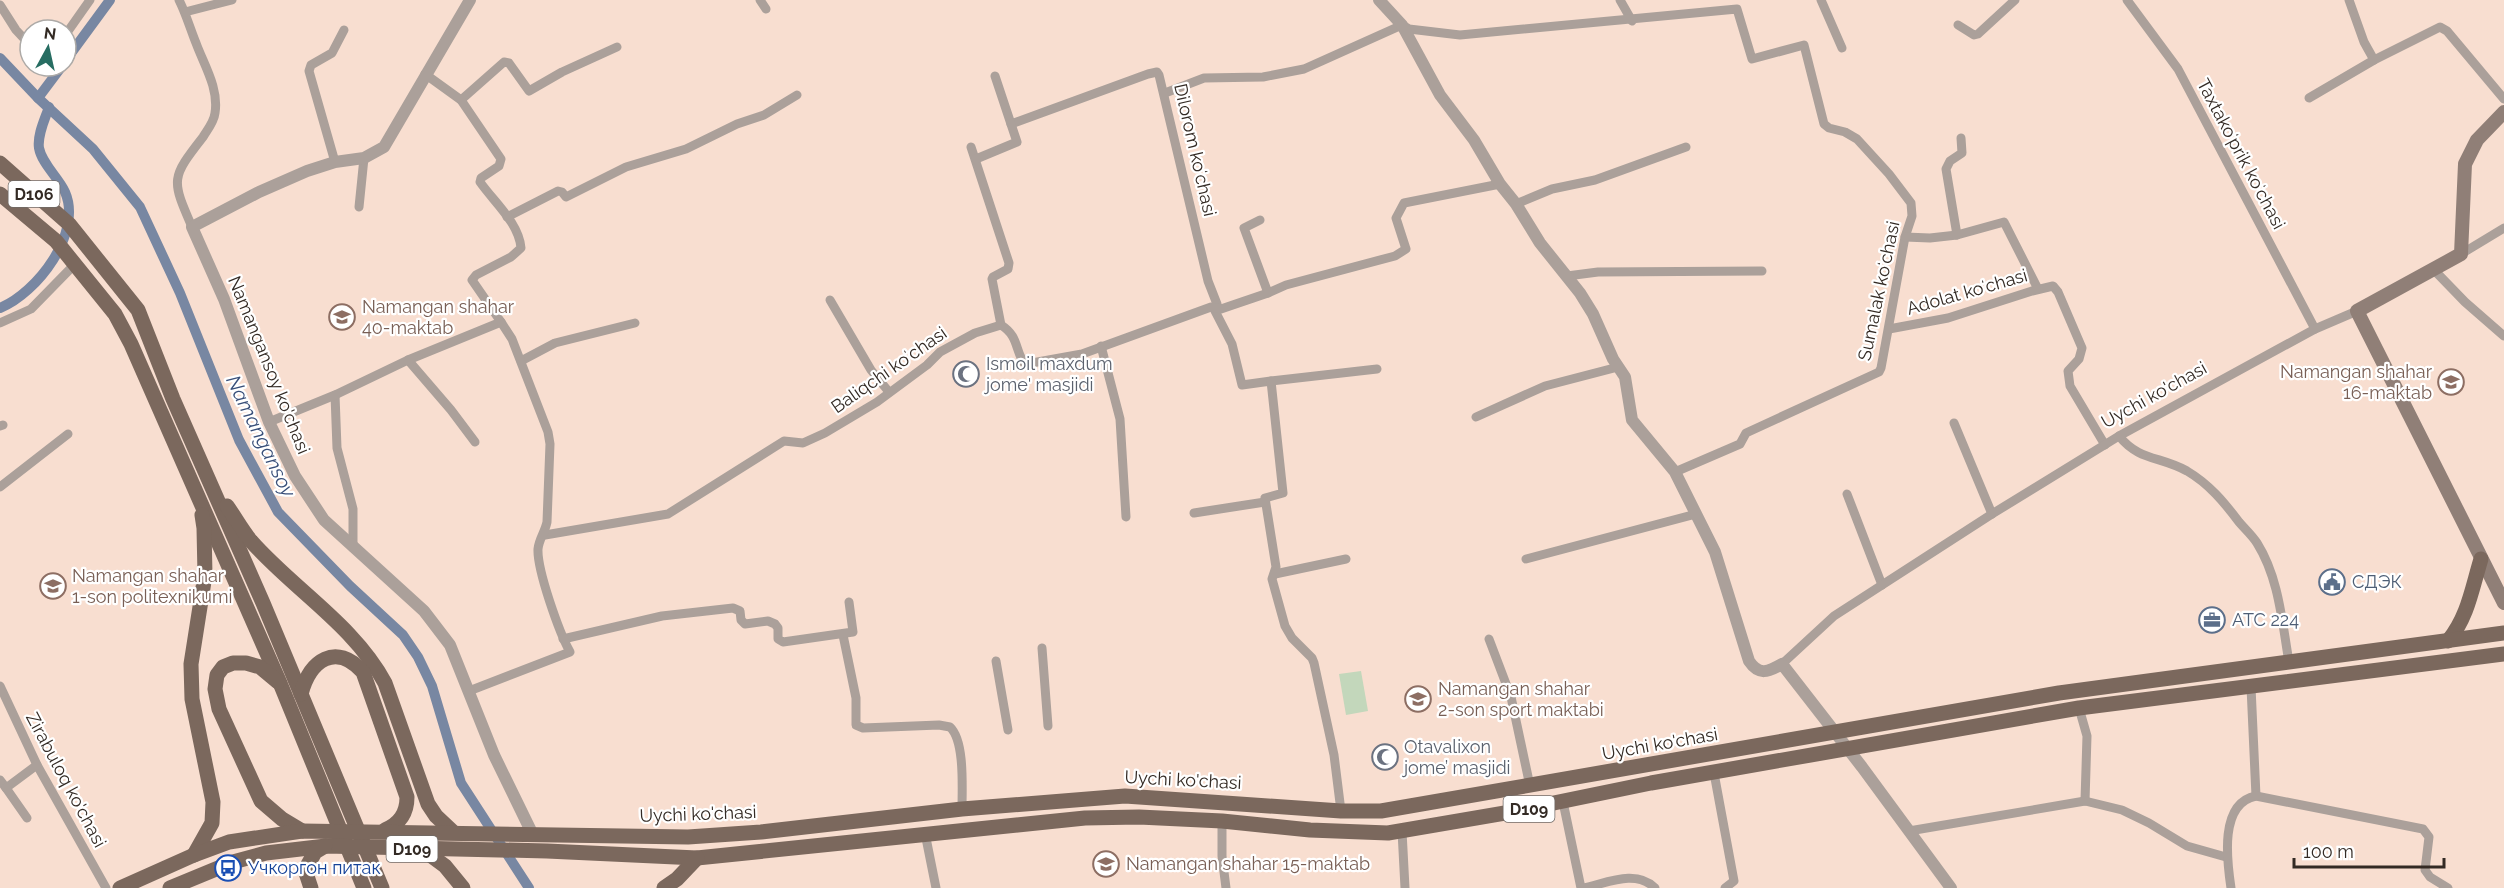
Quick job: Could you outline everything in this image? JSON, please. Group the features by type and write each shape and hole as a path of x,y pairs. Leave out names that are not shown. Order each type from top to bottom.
{"main road":[{"path":"2504,112 2477,140 2465,164 2461,255 2357,311 2504,603"},
{"name":"D106","path":"0,163 69,224 138,310 200,480 364,888"},
{"name":"D106","path":"0,194 56,241 115,314 200,480 301,694 382,888"},
{"path":"200,480 249,539 354,640 375,665 385,682 428,804 436,816 453,832"},
{"path":"194,855 212,823 213,802 192,699 191,664 205,575 200,480"},
{"path":"2448,641 2458,629 2468,608 2481,559"},
{"name":"Uychi ko'chasi","path":"529,833 688,837 761,832 962,809 1125,796 1382,812 2059,693 2504,633"},
{"name":"Uychi ko'chasi","path":"422,849 547,851 697,858 1085,818 1139,817 1222,821 1349,833 1388,833 1563,802 1651,783 2079,708 2504,654"},
{"path":"301,694 305,679 312,667 324,659 345,657 354,662 363,672 407,797 407,804 399,822 381,831"},
{"path":"280,683 260,668 246,663 234,663 223,668 217,675 215,688 219,709 261,801 282,819 302,831"},
{"name":"D109","path":"120,888 229,842 274,834 302,831 529,833"},
{"path":"629,837 629,855"},
{"path":"311,888 306,870 309,860 315,852 326,846"},
{"name":"D109","path":"170,888 233,862 277,851 326,846 422,849"},
{"path":"422,849 445,866 463,888"},
{"path":"664,888 677,879 697,858"}],"street":[{"path":"77,18 90,0"},
{"name":"Namangansoy ko'chasi","path":"179,0 208,70 215,102 215,114 210,126 184,159 177,179 178,192 224,299 269,422 295,476 324,520 436,624 450,645 494,755 529,833"},
{"path":"185,12 231,0"},
{"path":"192,227 259,192 307,171 336,162 364,158 384,147 470,0"},
{"path":"760,0 766,9"},
{"path":"1379,0 1402,25 1440,95 1474,140 1500,184 1516,204 1540,243 1581,293 1593,314 1618,367 1626,377 1632,420 1637,429 1667,460 1675,472 1715,552 1749,661 1754,669 1768,672 1782,664 1951,888"},
{"path":"1620,0 1632,21"},
{"path":"1706,0 1710,10"},
{"path":"1821,0 1842,48"},
{"path":"1958,25 1974,35 1978,34 2015,0"},
{"name":"Taxtakoʻprik koʻchasi","path":"2127,0 2178,69 2315,329"},
{"path":"2349,0 2364,42 2374,60"},
{"path":"0,5 18,29"},
{"name":"Sumalak koʻchasi","path":"1402,25 1409,29 1460,35 1632,21 1710,10 1738,11 1752,59 1804,45 1824,124 1852,135 1908,196 1912,216 1905,237 1879,372 1756,428 1744,436 1740,444 1675,472"},
{"path":"1165,93 1204,78 1263,77 1304,69 1402,25"},
{"path":"2309,98 2374,60 2440,27 2447,31 2504,99"},
{"path":"336,162 309,71 311,66 332,53 344,30"},
{"path":"461,100 504,62 510,63 529,91 570,68 617,47"},
{"name":"Dilorom koʻchasi","path":"1011,124 1155,72 1159,75 1208,281 1217,304 1215,307 1220,324 1232,344 1242,385 1271,381"},
{"path":"425,74 461,100 501,159 499,166 480,180 507,217 520,240 521,248 471,280 512,339 545,421 550,444 545,535 540,541 539,555 563,639 570,652 469,691"},
{"path":"976,159 1017,142 994,76"},
{"path":"507,217 558,191 566,197 626,166 686,149 737,124 764,115 797,95"},
{"path":"1957,235 1946,169 1950,161 1962,153 1961,138"},
{"path":"971,147 1009,263 1008,269 992,279 1001,325 1014,336 1026,366 1082,354 1211,307 1221,309 1286,285 1395,256 1406,247 1396,218 1404,203 1500,184"},
{"path":"1516,204 1552,189 1595,180 1686,147"},
{"path":"359,207 364,158"},
{"path":"1260,220 1244,228 1268,293"},
{"path":"1905,237 1930,238 1957,235 2005,223 2038,289"},
{"path":"2461,255 2504,228"},
{"path":"0,323 31,309 73,262"},
{"path":"1567,276 1598,272 1762,271"},
{"path":"2434,271 2504,336"},
{"name":"Adolat koʻchasi","path":"1889,329 1948,318 2038,289 2055,288 2082,348 2079,359 2068,371 2070,386 2105,445"},
{"path":"830,300 871,370 889,392"},
{"name":"Uychi ko'chasi","path":"1782,664 1834,616 1992,514 2119,436 2315,329 2357,311"},
{"path":"269,422 335,395 408,360 501,322"},
{"path":"521,362 555,343 635,323"},
{"name":"Baliqchi koʻchasi","path":"545,535 656,517 677,511 777,445 784,441 802,443 810,441 889,392 927,365 940,352 975,333 1001,325"},
{"path":"1101,346 1120,419 1126,517"},
{"path":"408,360 475,442"},
{"path":"1476,417 1545,386 1618,367"},
{"path":"1341,811 1334,755 1314,663 1312,658 1292,638 1285,626 1272,579 1275,574 1265,498 1283,493 1271,381 1377,369"},
{"path":"335,395 337,448 352,509 353,548"},
{"path":"1954,423 1992,514"},
{"path":"0,487 68,434"},
{"path":"2119,436 2133,452 2168,462 2196,477 2220,497 2257,542 2270,568 2279,602 2289,663"},
{"path":"1847,494 1882,585"},
{"path":"1194,513 1265,502"},
{"path":"1526,559 1696,514"},
{"path":"1275,574 1346,559"},
{"path":"563,639 662,616 737,609 745,624 768,621 775,624 778,628 778,639 783,642 843,635 853,630 849,602"},
{"path":"843,635 856,698 856,726 863,728 939,725 950,727 957,737 960,748 962,809"},
{"path":"1489,639 1510,697 1530,786"},
{"path":"1042,648 1048,726"},
{"path":"996,661 1008,730"},
{"name":"Zirabuloq ko'chasi","path":"0,686 36,765 106,888"},
{"path":"2251,687 2256,796"},
{"path":"2079,708 2087,736 2085,801"},
{"path":"27,818 3,784 36,765"},
{"path":"1714,773 1734,881 1725,888"},
{"path":"2231,888 2226,857 2229,833 2236,808 2248,797 2256,796 2423,829 2429,837 2425,870 2443,887"},
{"path":"1909,831 2085,801 2122,810 2187,846 2226,857"},
{"path":"1563,802 1583,888 1635,878 1655,888"},
{"path":"1222,821 1222,856 1226,888"},
{"path":"1402,831 1405,888"},
{"path":"925,833 936,888"}],"green space":[{"path":"1361,671 1368,711 1346,715 1339,674"}],"waterway":[{"path":"78,44 110,0"},
{"name":"Namangansoy","path":"0,58 38,98 93,149 140,207 180,293 239,440 278,512 350,586 403,635 418,657 432,686 461,783 529,888"},
{"path":"38,98 53,78"},
{"path":"0,308 14,300 42,276 62,243 68,225 69,208 65,192 43,160 39,148 40,132 49,107"}],"place":[{"name":"Namangan shahar 40-maktab","path":"342,317"},
{"name":"Ismoil maxdum jome' masjidi","path":"966,374"},
{"name":"Namangan shahar 16-maktab","path":"2451,382"},
{"name":"СДЭК","path":"2332,582"},
{"name":"Namangan shahar 1-son politexnikumi","path":"53,586"},
{"name":"ATC 224","path":"2212,620"},
{"name":"Namangan shahar 2-son sport maktabi","path":"1418,699"},
{"name":"Otavalixon jome’ masjidi","path":"1385,757"},
{"name":"Namangan shahar 15-maktab","path":"1106,864"},
{"name":"Учкоргон питак","path":"228,868"}]}
